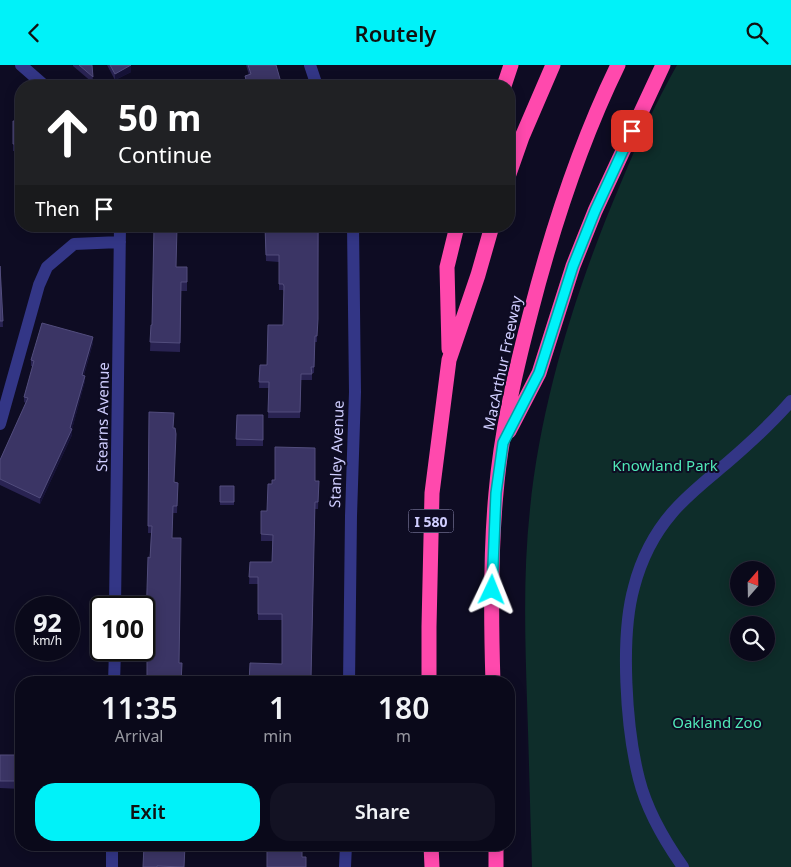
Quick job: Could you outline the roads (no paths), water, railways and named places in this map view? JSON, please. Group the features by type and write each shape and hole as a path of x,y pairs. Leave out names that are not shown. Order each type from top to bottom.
{"highway":[{"path":"506,80 511,65"},
{"path":"515,157 553,65"},
{"name":"MacArthur Freeway","path":"493,676 491,609 496,493 503,443 522,344 556,222 578,157 618,65"},
{"path":"503,443 539,373 573,266 595,211 663,65"},
{"path":"449,360 448,267 456,232"},
{"name":"I 580","path":"429,676 428,627 432,493 449,360 478,275 490,232"},
{"path":"432,851 432,867"},
{"path":"496,851 496,867"}],"street":[{"path":"21,65 38,80"},
{"path":"310,65 315,80"},
{"name":"Stearns Avenue","path":"115,596 120,232"},
{"name":"Stanley Avenue","path":"349,676 355,392 354,232"},
{"path":"0,424 39,285 46,267 74,244 120,242"},
{"path":"682,867 648,807 639,780 633,747 627,686 627,653 628,620 633,588 646,552 672,513 689,495 750,443 791,401"},
{"path":"114,676 115,661"},
{"path":"112,851 112,867"},
{"path":"345,867 346,851"}],"park label":[{"name":"Knowland Park","path":"665,465"},
{"name":"Oakland Zoo","path":"717,722"}]}
